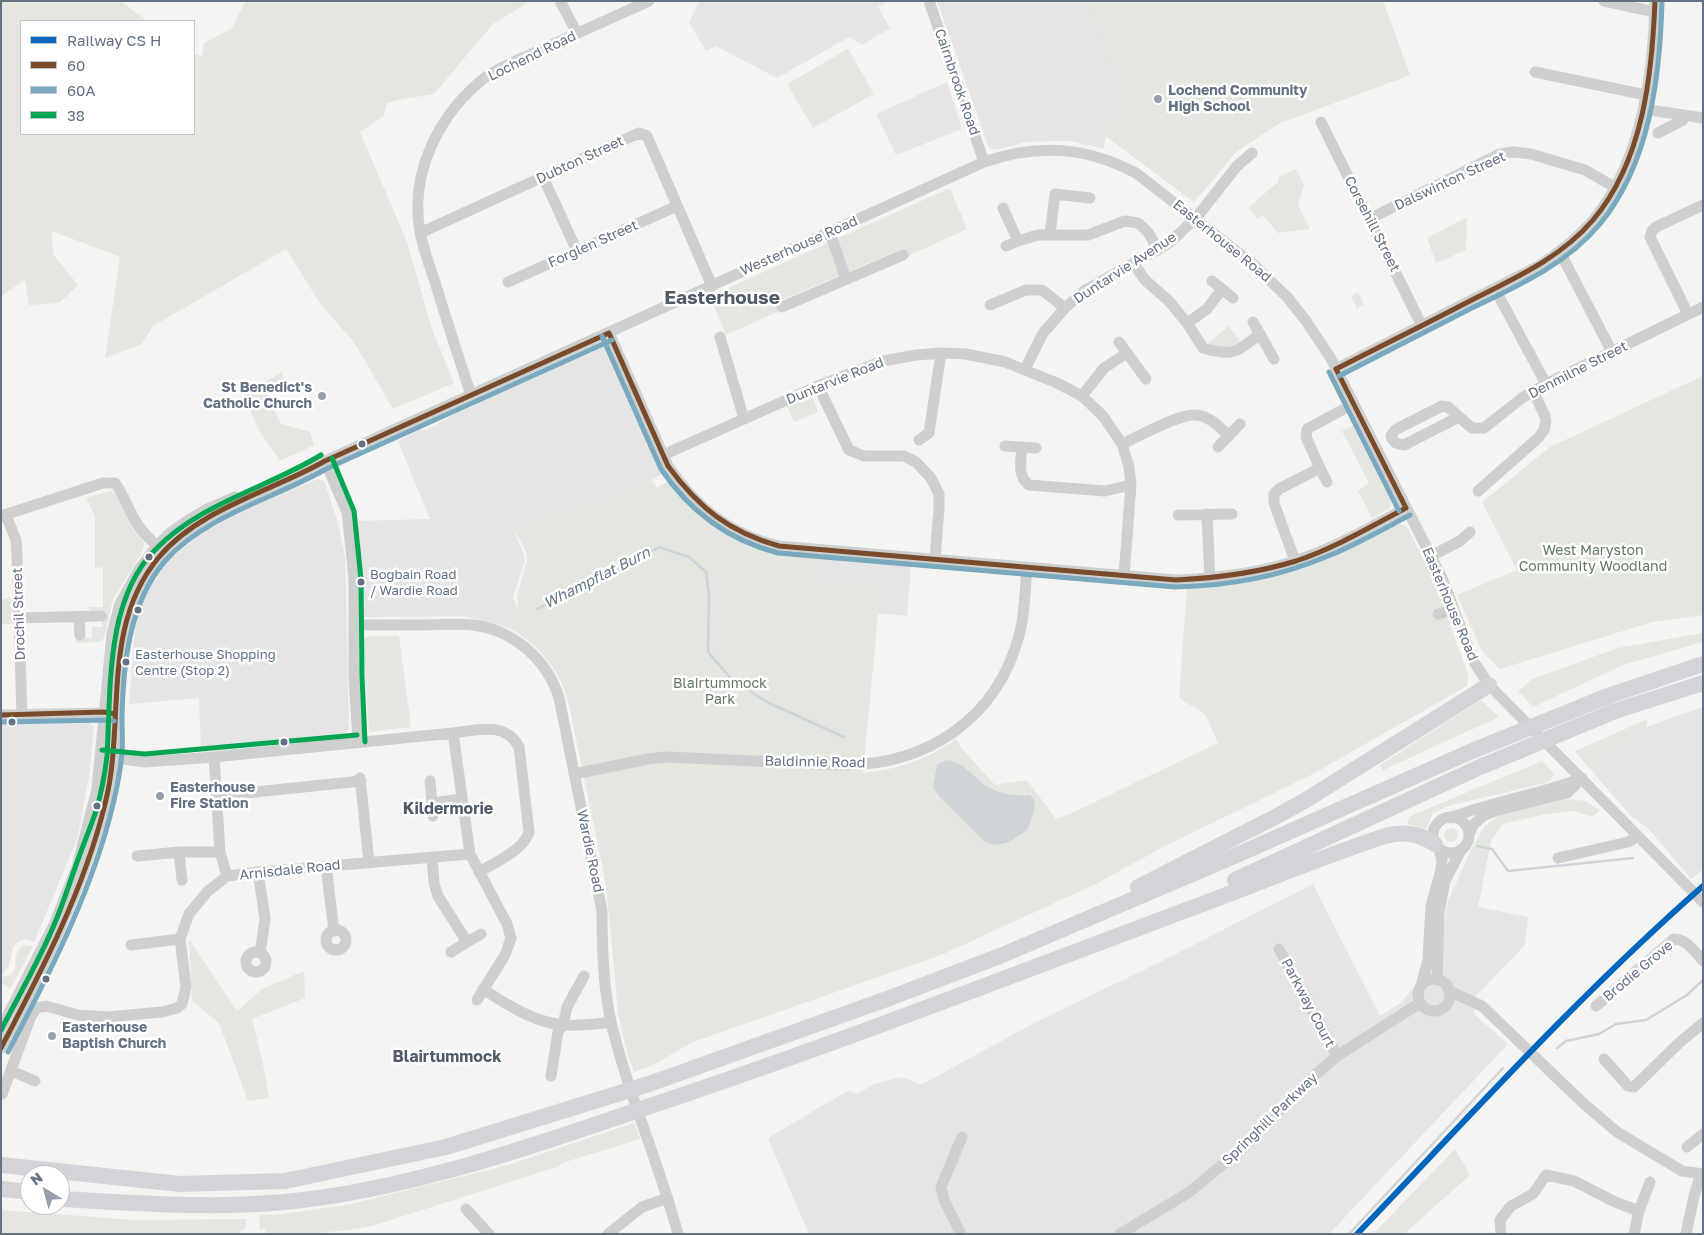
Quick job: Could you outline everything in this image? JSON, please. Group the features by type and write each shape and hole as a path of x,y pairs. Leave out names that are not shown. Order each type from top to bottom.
{"highway":[{"path":"1,1164 180,1184 285,1181 446,1147 649,1084 886,1000 1000,956 1239,854 1472,751 1608,696 1703,664"},
{"path":"1008,977 1256,872 1480,767 1615,711 1703,683"},
{"path":"1000,956 1279,815 1330,786 1489,685"},
{"path":"70,1198 125,1202 217,1205 302,1200 357,1191 421,1176 483,1160 715,1085 885,1024 1385,836 1400,832 1417,834 1437,846"},
{"path":"1,1189 20,1191"},
{"path":"1,1196 20,1197"}],"street":[{"path":"560,1 577,33"},
{"name":"Lochend Road","path":"471,395 420,232 417,202 421,175 428,152 439,130 466,94 489,75 649,1"},
{"name":"Cairnbrook Road","path":"929,1 984,162"},
{"path":"1336,369 1539,266 1560,252 1601,210 1616,188 1628,162 1643,109 1653,40 1655,7 1604,1"},
{"path":"1535,72 1646,95"},
{"path":"1643,109 1703,118"},
{"path":"1658,133 1683,120 1684,114"},
{"name":"Corsehill Street","path":"1321,122 1422,326"},
{"name":"Dubton Street","path":"420,232 639,133 647,136 712,286"},
{"name":"Westerhouse Road","path":"2,1041 15,1001 54,925 77,867 97,789 101,757 126,621 133,600 143,579 159,556 187,530 277,485 304,474 325,461 984,162 1002,156 1044,149 1078,151 1118,164"},
{"name":"Dalswinton Street","path":"1369,219 1500,154 1514,152 1532,154 1585,170 1616,188"},
{"name":"Duntarvie Avenue","path":"1025,369 1043,333 1065,308 1084,291 1169,243 1196,218 1237,166 1252,153"},
{"name":"Easterhouse Road","path":"1118,164 1136,173 1253,264 1288,298 1306,321 1336,369 1431,556 1448,592 1474,662 1489,685 1582,778"},
{"path":"543,177 577,252"},
{"path":"1050,234 1055,194 1090,198"},
{"path":"1688,314 1650,237 1656,227 1703,205"},
{"name":"Forglen Street","path":"508,282 678,206"},
{"path":"1004,208 1018,241"},
{"path":"1006,246 1038,235 1088,235 1124,222 1138,223 1148,232 1158,250"},
{"path":"830,233 846,279"},
{"path":"1560,252 1612,352"},
{"path":"782,307 902,255"},
{"path":"1133,263 1145,280 1169,301 1187,323 1203,348 1222,354 1238,350 1260,334"},
{"path":"1212,281 1233,298"},
{"path":"1187,323 1207,309 1222,289"},
{"path":"1495,289 1546,384"},
{"path":"990,305 1026,290 1042,290 1065,308"},
{"name":"Denmilne Street","path":"1459,417 1404,445 1397,444 1392,440 1391,436 1395,430 1439,407 1445,406 1459,417 1472,428 1484,428 1533,391 1703,307"},
{"path":"1253,322 1274,359"},
{"path":"609,333 663,455 676,478 700,505 733,529 751,538 788,548 1176,580 1210,579 1258,572 1295,561 1331,547 1406,508"},
{"path":"720,338 744,419"},
{"path":"1120,342 1146,379"},
{"path":"919,440 929,433 941,352"},
{"name":"Duntarvie Road","path":"663,455 818,386 884,361 941,352 966,354 1005,362 1057,383 1082,396 1103,416 1122,444 1129,467 1131,485 1124,576"},
{"path":"1082,396 1104,368 1127,353"},
{"path":"818,386 849,450 864,456 904,456 916,462 931,478 939,501 934,560"},
{"path":"1478,491 1539,437 1544,430 1545,416 1533,391"},
{"path":"1327,482 1306,437 1307,429 1342,410"},
{"path":"1122,444 1185,416 1197,414 1216,423 1229,436"},
{"path":"1218,447 1240,424"},
{"path":"1005,446 1036,448"},
{"path":"1022,447 1020,472 1023,480 1028,485 1105,491 1131,485"},
{"path":"325,461 347,512 354,580 354,676 358,742"},
{"name":"Westerhouse Road","path":"2,1041 61,928 103,813 114,758 110,713 112,634 119,609 129,585 157,546 186,521 207,509 301,468 325,461"},
{"path":"1295,561 1274,503 1274,494 1279,489 1320,468"},
{"path":"3,516 103,483 115,484 137,524 157,546"},
{"path":"1178,514 1232,514"},
{"path":"1207,514 1210,579"},
{"name":"Drochil Street","path":"3,516 16,540 22,715"},
{"path":"1431,556 1462,546 1470,532"},
{"name":"Baldinnie Road","path":"574,774 667,757 840,765 867,764 902,758 931,746 957,730 974,715 987,700 1002,677 1014,652 1020,631 1027,568"},
{"path":"1438,614 1454,610"},
{"path":"18,618 101,616"},
{"path":"79,617 80,635"},
{"name":"Wardie Road","path":"354,626 473,625 496,631 521,644 542,665 556,689 602,912 602,946 611,1022 678,1234"},
{"path":"1,714 110,713"},
{"path":"101,757 145,762 214,757 486,728 506,733 514,738 519,747 529,828 528,837 517,849 479,872"},
{"path":"453,733 470,854 507,924 510,938 505,955 477,1000"},
{"path":"214,757 220,852 227,876"},
{"path":"1449,991 1446,1006 1437,1011 1427,1010 1420,1003 1418,994 1428,960 1431,906 1442,861 1433,832 1435,826 1444,819 1502,800 1554,788 1582,778"},
{"path":"1437,980 1439,913 1445,881 1460,850 1468,841 1473,825 1483,816 1495,811 1567,793 1582,778"},
{"path":"1582,778 1702,901"},
{"path":"217,796 361,779 369,862"},
{"path":"430,781 433,816"},
{"path":"432,803 462,799"},
{"path":"1450,818 1461,820 1468,830 1469,836"},
{"path":"1558,858 1628,842 1638,836"},
{"path":"1437,846 1449,853 1460,850"},
{"path":"137,856 179,852 220,852"},
{"path":"179,852 182,880"},
{"name":"Arnisdale Road","path":"2,1094 31,1016 37,1008 46,1006 78,1014 106,1017 162,1012 177,1008 182,1004 186,986 180,939 187,919 197,903 216,883 227,876 470,854"},
{"path":"432,857 434,883 438,896 467,942"},
{"path":"326,866 334,931"},
{"path":"258,872 265,919 260,953"},
{"path":"451,952 481,934"},
{"path":"131,945 180,939"},
{"name":"Brodie Grove","path":"1596,1006 1674,939 1680,939 1687,944 1703,961"},
{"name":"Parkway Court","path":"1279,949 1337,1056"},
{"path":"551,1076 558,1032 563,1025 567,1008 584,976"},
{"path":"1421,986 1428,980 1437,980 1444,984 1449,991 1482,1006 1543,1065 1617,1132 1682,1171 1702,1174 1694,1196 1686,1234"},
{"path":"483,989 508,1006 532,1017 563,1025 611,1022"},
{"path":"1,1009 15,1001"},
{"name":"Springhill Parkway","path":"1120,1234 1188,1193 1243,1148 1315,1075 1337,1056 1420,1003"},
{"path":"1604,1060 1628,1086 1634,1087 1679,1043 1703,1024"},
{"path":"11,1071 35,1081"},
{"path":"1687,1147 1703,1134"},
{"path":"961,1234 944,1200 941,1187 962,1137"},
{"path":"1501,1234 1500,1220 1511,1206 1533,1194 1546,1175 1574,1181 1615,1202 1638,1211"},
{"path":"1634,1234 1638,1211 1650,1182"},
{"path":"608,1234 642,1207 668,1198"},
{"path":"466,1209 489,1234"}],"shaded area":[{"path":"700,1 887,1 878,7 890,28 862,45 849,37 777,78 716,46 706,51 689,22"},
{"name":"Lochend Community High School","path":"937,1 1383,1 1410,75 1280,123 1236,152 1194,202 1106,136 1104,149 1072,141 1026,142 995,150 989,148"},
{"path":"947,82 962,129 896,155 876,114"},
{"path":"601,345 606,346 610,350 665,472 652,480 556,517 552,508 512,527 525,560 513,598 517,607 509,628 463,616 363,617 357,521 430,519 398,441 421,429 426,431 454,414 476,405 474,401"},
{"path":"318,479 324,481 338,523 345,557 349,730 342,735 201,748 199,698 129,704 136,617 150,588 168,561 203,532 261,502"},
{"path":"826,557 911,564 907,616 875,613 878,585 823,581"},
{"path":"1703,707 1703,869 1691,879 1648,828 1631,816 1590,769 1646,727"},
{"path":"87,721 94,727 89,775 77,840 34,942 26,939 19,941 13,947 9,966 1,976 1,722"},
{"path":"946,760 960,764 986,786 996,791 1011,795 1030,795 1035,801 1033,814 1027,830 1009,842 996,845 985,842 939,796 933,787 937,765"},
{"path":"1472,848 1489,852 1478,907 1528,917 1525,945 1476,996 1474,1014 1508,1044 1329,1234 809,1234 768,1138 849,1090 857,1094 874,1084 902,1077 921,1085 1036,1022 1158,963 1313,884 1380,1016 1402,1002 1439,954 1448,901"}],"green space":[{"path":"1,1 120,1 147,20 20,20 20,135 195,135 195,54 202,56 204,43 232,28 246,1 526,1 527,3 493,24 434,94 387,103 384,116 360,132 407,242 432,329 454,383 393,409 354,342 321,305 286,249 153,326 142,344 105,358 120,257 52,231 53,254 78,285 59,303 29,305 25,280 1,296"},
{"name":"Lochend Community High School","path":"1086,1 1383,1 1410,75 1280,123 1236,152 1194,202 1106,136 1115,84"},
{"path":"848,49 874,94 813,128 787,84"},
{"path":"1296,169 1304,185 1298,205 1310,229 1278,233 1263,215 1258,219 1248,208 1279,181 1278,177"},
{"path":"950,188 967,229 906,257 902,249 777,302 777,312 726,335 710,296"},
{"path":"1467,217 1466,250 1436,263 1427,238"},
{"path":"1358,292 1364,305 1357,309 1351,296"},
{"path":"1229,326 1240,341 1224,347 1216,347 1208,343"},
{"path":"282,372 285,383 266,393 281,424 310,432 314,445 280,461 258,429 244,394"},
{"name":"West Maryston Community Woodland","path":"1703,376 1703,615 1652,622 1500,669 1482,651 1457,595 1517,570 1482,502 1550,447"},
{"path":"812,396 818,412 794,422 787,406"},
{"path":"1355,425 1393,500 1390,508 1372,518 1358,491 1369,483 1342,431"},
{"name":"Blairtummock Park","path":"652,480 657,488 670,480 705,516 733,535 748,542 780,552 826,557 823,581 878,584 875,613 878,614 863,773 900,766 923,758 956,739 962,749 995,785 1027,780 1056,819 1072,813 1218,743 1205,714 1179,698 1187,586 1237,582 1287,571 1329,556 1395,522 1407,527 1432,576 1468,674 1467,686 1311,775 1163,847 1096,884 941,955 693,1042 651,1066 634,1072 626,1049 618,1012 606,885 569,704 560,680 547,660 530,642 509,628 518,605 517,595 527,561 526,551 512,527 552,508 557,516"},
{"path":"110,491 116,494 134,531 143,540 144,545 141,554 113,599 104,638 100,642 76,643 75,639 92,638 92,627 102,627 102,611 92,611 87,607 103,607 103,568 95,567 95,516 86,498"},
{"path":"14,598 15,624 1,624 2,599"},
{"path":"1703,633 1703,642 1623,665 1533,707 1518,691 1532,679 1618,648"},
{"path":"369,636 399,636 411,727 369,732 363,640"},
{"path":"1481,700 1499,717 1383,770 1380,765"},
{"path":"1648,719 1646,727 1590,769 1575,751"},
{"path":"1542,761 1554,774 1549,782 1448,806 1433,813 1426,829 1407,824 1410,816"},
{"path":"1568,799 1585,801 1600,810 1592,817 1575,811 1546,814 1503,824 1492,839 1489,852 1472,848 1485,826 1500,815"},
{"path":"1448,828 1454,828 1458,835 1454,842 1448,842 1444,838 1444,832"},
{"path":"189,939 237,1011 262,989 304,971 305,998 252,1019 269,1098 248,1101 219,1023 192,1001"},
{"path":"22,945 33,946 10,989 2,983 3,977 10,975 15,970 16,955"},
{"path":"634,1123 640,1139 372,1226 307,1233 267,1234 264,1228 260,1230 259,1215 276,1215 347,1205 505,1166"},
{"path":"1455,1149 1470,1175 1404,1234 1373,1234"},
{"path":"1,1210 20,1211 20,1215 68,1215 134,1220 246,1219 246,1227 238,1234 1,1234"}],"waterway":[{"name":"Whampflat Burn","path":"537,609 617,571 659,547 689,557 706,572 709,594 708,652 733,681 769,703 844,737"},
{"name":"Whampflat Burn","path":"1477,846 1492,849 1508,871 1633,858"},
{"path":"1557,1048 1566,1041 1599,1034 1616,1024 1646,1020 1687,995 1703,980"},
{"path":"1349,1234 1503,1068"}],"transit line":[{"name":"60","path":"1336,369 1533,268 1565,247 1593,220 1610,197 1634,145 1647,88 1654,30 1655,1"},
{"name":"60A","path":"1339,376 1521,284 1571,252 1600,224 1617,200 1641,147 1655,89 1662,1"},
{"name":"60","path":"609,333 668,466 691,494 716,516 745,534 779,546 1176,580 1252,572 1296,561 1338,544 1406,508"},
{"name":"60","path":"1,1048 61,929 86,867 96,836 111,773 122,644 129,614 141,584 159,557 175,540 194,526 237,502 609,333"},
{"name":"60A","path":"602,336 661,469 672,484 698,511 727,532 778,553 1175,587 1214,585 1253,579 1291,570 1349,547 1410,515"},
{"name":"60A","path":"8,1052 65,939 100,850 120,770 124,677 130,636 143,596 165,561 200,531 242,508 612,340"},
{"name":"60","path":"1336,369 1406,508"},
{"name":"60A","path":"1329,372 1399,511"},
{"name":"38","path":"1,1030 54,925 96,811 103,784 107,756 114,647 119,620 127,594 139,571 155,550 192,520 321,455"},
{"name":"38","path":"332,458 354,511 361,579 365,742"},
{"name":"60","path":"1,715 104,712 115,714"},
{"name":"60A","path":"1,722 114,721"},
{"name":"38","path":"102,750 145,754 357,735"},
{"path":"1357,1234 1569,1012 1657,927 1703,886"}],"place":[{"name":"Lochend Community High School","path":"1158,99"},
{"name":"St Benedict's Catholic Church","path":"322,396"},
{"name":"Bogbain Road / Wardie Road","path":"361,582"},
{"name":"Easterhouse Shopping Centre (Stop 2)","path":"126,662"},
{"name":"Easterhouse Fire Station","path":"160,796"},
{"name":"Easterhouse Baptish Church","path":"52,1036"}],"district":[{"name":"Easterhouse","path":"722,298"},
{"name":"Kildermorie","path":"448,809"},
{"name":"Blairtummock","path":"447,1057"}]}
